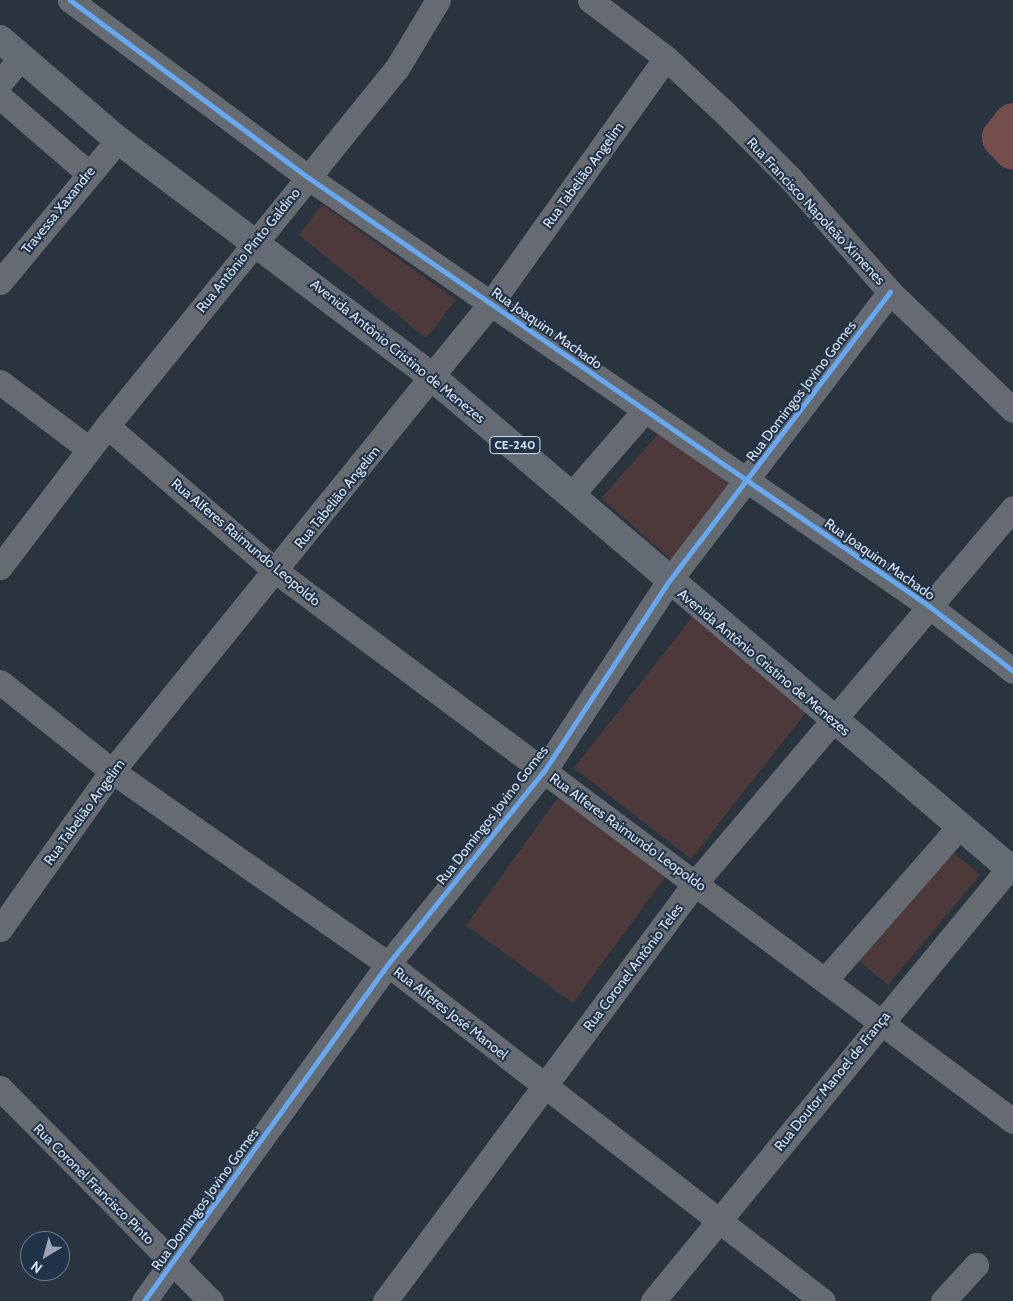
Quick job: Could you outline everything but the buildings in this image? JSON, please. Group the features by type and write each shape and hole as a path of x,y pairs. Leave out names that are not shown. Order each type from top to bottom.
{"main road":[{"name":"Avenida Antônio Cristino de Menezes","path":"0,39 118,140 255,240 432,377 573,493 669,581 832,720 959,827 1012,867"}],"street":[{"name":"Rua Joaquim Machado","path":"70,0 306,176 929,606 1013,671"},
{"name":"Rua Francisco Napoleão Ximenes","path":"590,0 666,58 790,178 890,292 1013,410"},
{"name":"Rua Antônio Pinto Galdino","path":"0,567 107,426 306,176 396,68 435,1"},
{"path":"0,83 20,58"},
{"name":"Rua Tabelião Angelim","path":"0,929 112,771 277,572 491,303 666,58"},
{"path":"0,97 88,172"},
{"name":"Travessa Xaxandre","path":"0,282 88,172 118,140"},
{"name":"Rua Domingos Jovino Gomes","path":"144,1301 174,1263 388,964 544,771 669,581 890,292"},
{"path":"0,382 89,449"},
{"path":"573,493 645,410"},
{"name":"Rua Alferes Raimundo Leopoldo","path":"107,426 277,572 696,882 825,980 879,1024 1013,1121"},
{"name":"Rua Coronel Antônio Teles","path":"385,1301 696,882 1013,508"},
{"name":"Rua Alferes José Manoel","path":"0,682 112,771 388,964 543,1086 721,1218 823,1301"},
{"path":"825,980 959,827"},
{"name":"Rua Doutor Manoel de França","path":"653,1301 879,1024 1012,867"},
{"name":"Rua Coronel Francisco Pinto","path":"0,1088 211,1301"},
{"path":"943,1301 976,1265"}],"shaded area":[{"path":"322,204 456,300 426,338 299,235"},
{"path":"660,432 730,485 678,566 601,498"},
{"path":"693,616 810,707 691,859 574,768"},
{"path":"560,795 668,873 573,1003 466,925"},
{"path":"951,850 980,875 888,985 858,960"}],"waterway":[{"path":"1013,123 1002,137 1013,149"}],"cycle path":[{"path":"70,0 306,176 929,606 1013,671"},
{"path":"144,1301 388,964 544,771 669,581 890,292"}]}
